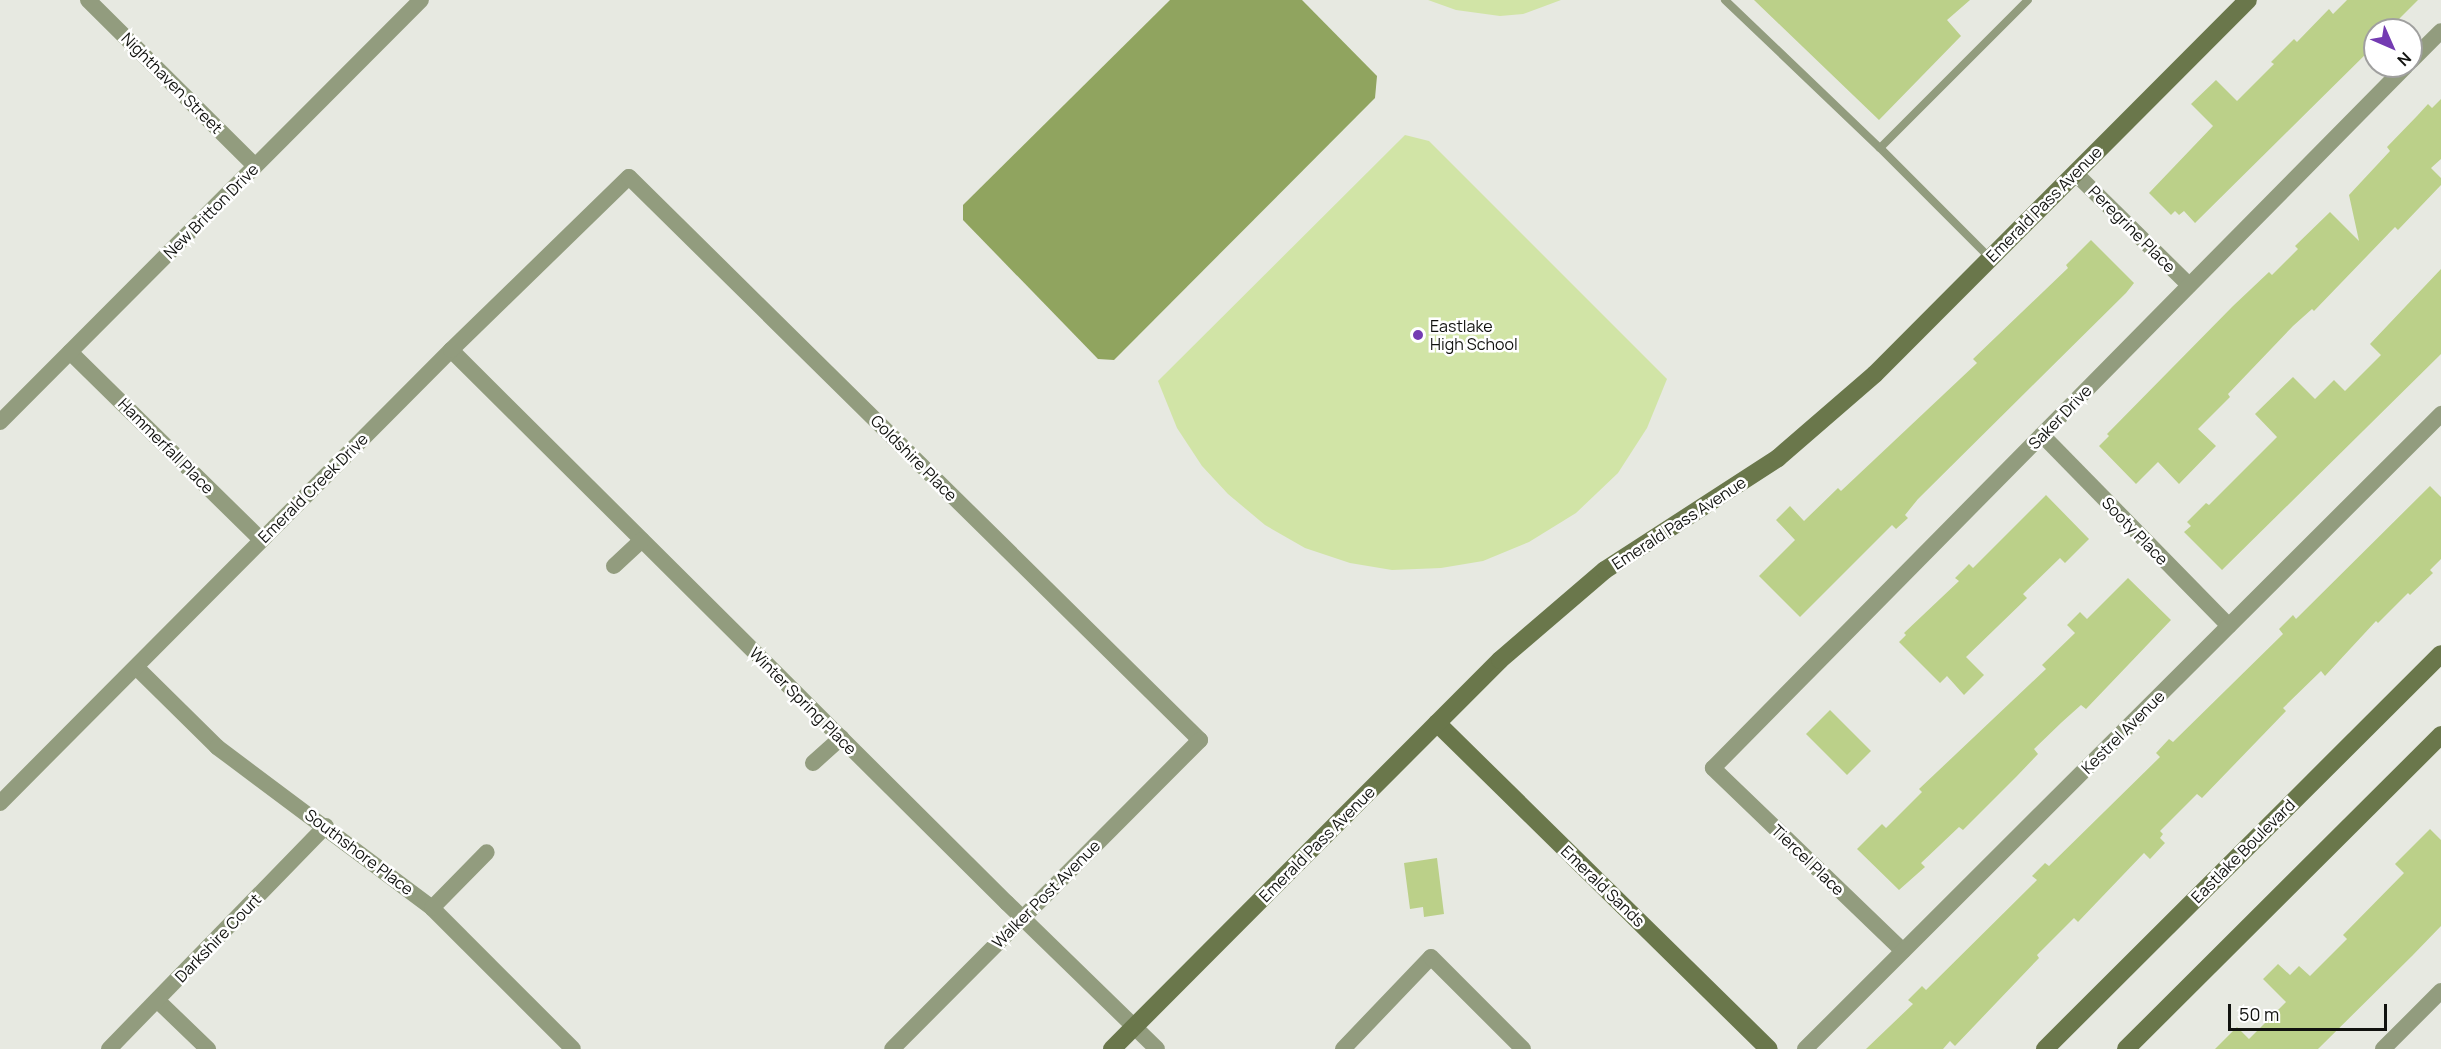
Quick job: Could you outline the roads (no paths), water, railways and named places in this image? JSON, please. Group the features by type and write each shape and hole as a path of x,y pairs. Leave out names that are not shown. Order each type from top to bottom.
{"street":[{"name":"Nighthaven Street","path":"88,0 255,166"},
{"name":"New Britton Drive","path":"0,422 421,0"},
{"name":"Emerald Pass Avenue","path":"1112,1049 1500,660 1605,570 1778,458 1875,374 2248,0"},
{"path":"2423,49 2441,31"},
{"name":"Saker Drive","path":"1713,768 2394,78"},
{"name":"Peregrine Place","path":"2075,172 2189,285"},
{"name":"Emerald Creek Drive","path":"0,803 451,350 628,177"},
{"name":"Goldshire Place","path":"628,177 1200,740"},
{"name":"Winter Spring Place","path":"451,350 1022,918 1157,1049"},
{"name":"Hammerfall Place","path":"70,352 261,540"},
{"name":"Kestrel Avenue","path":"1805,1049 2441,414"},
{"name":"Sooty Place","path":"2042,435 2229,626"},
{"path":"614,566 642,540"},
{"name":"Eastlake Boulevard","path":"2044,1049 2441,654"},
{"name":"Southshore Place","path":"136,667 217,747 326,826 432,908 573,1049"},
{"name":"Emerald Sands","path":"1437,723 1769,1049"},
{"path":"2126,1049 2441,735"},
{"path":"813,764 841,738"},
{"name":"Walker Post Avenue","path":"892,1049 1200,740"},
{"name":"Tiercel Place","path":"1713,768 1903,951"},
{"name":"Darkshire Court","path":"109,1049 326,826"},
{"path":"432,908 487,852"},
{"path":"1343,1049 1431,957 1523,1049"},
{"path":"2383,1049 2441,991"},
{"path":"157,1000 208,1049"}],"lane":[{"path":"1725,0 1880,148 1990,258"},
{"path":"1880,148 2028,0"}],"place":[{"name":"Eastlake High School","path":"1418,335"}]}
